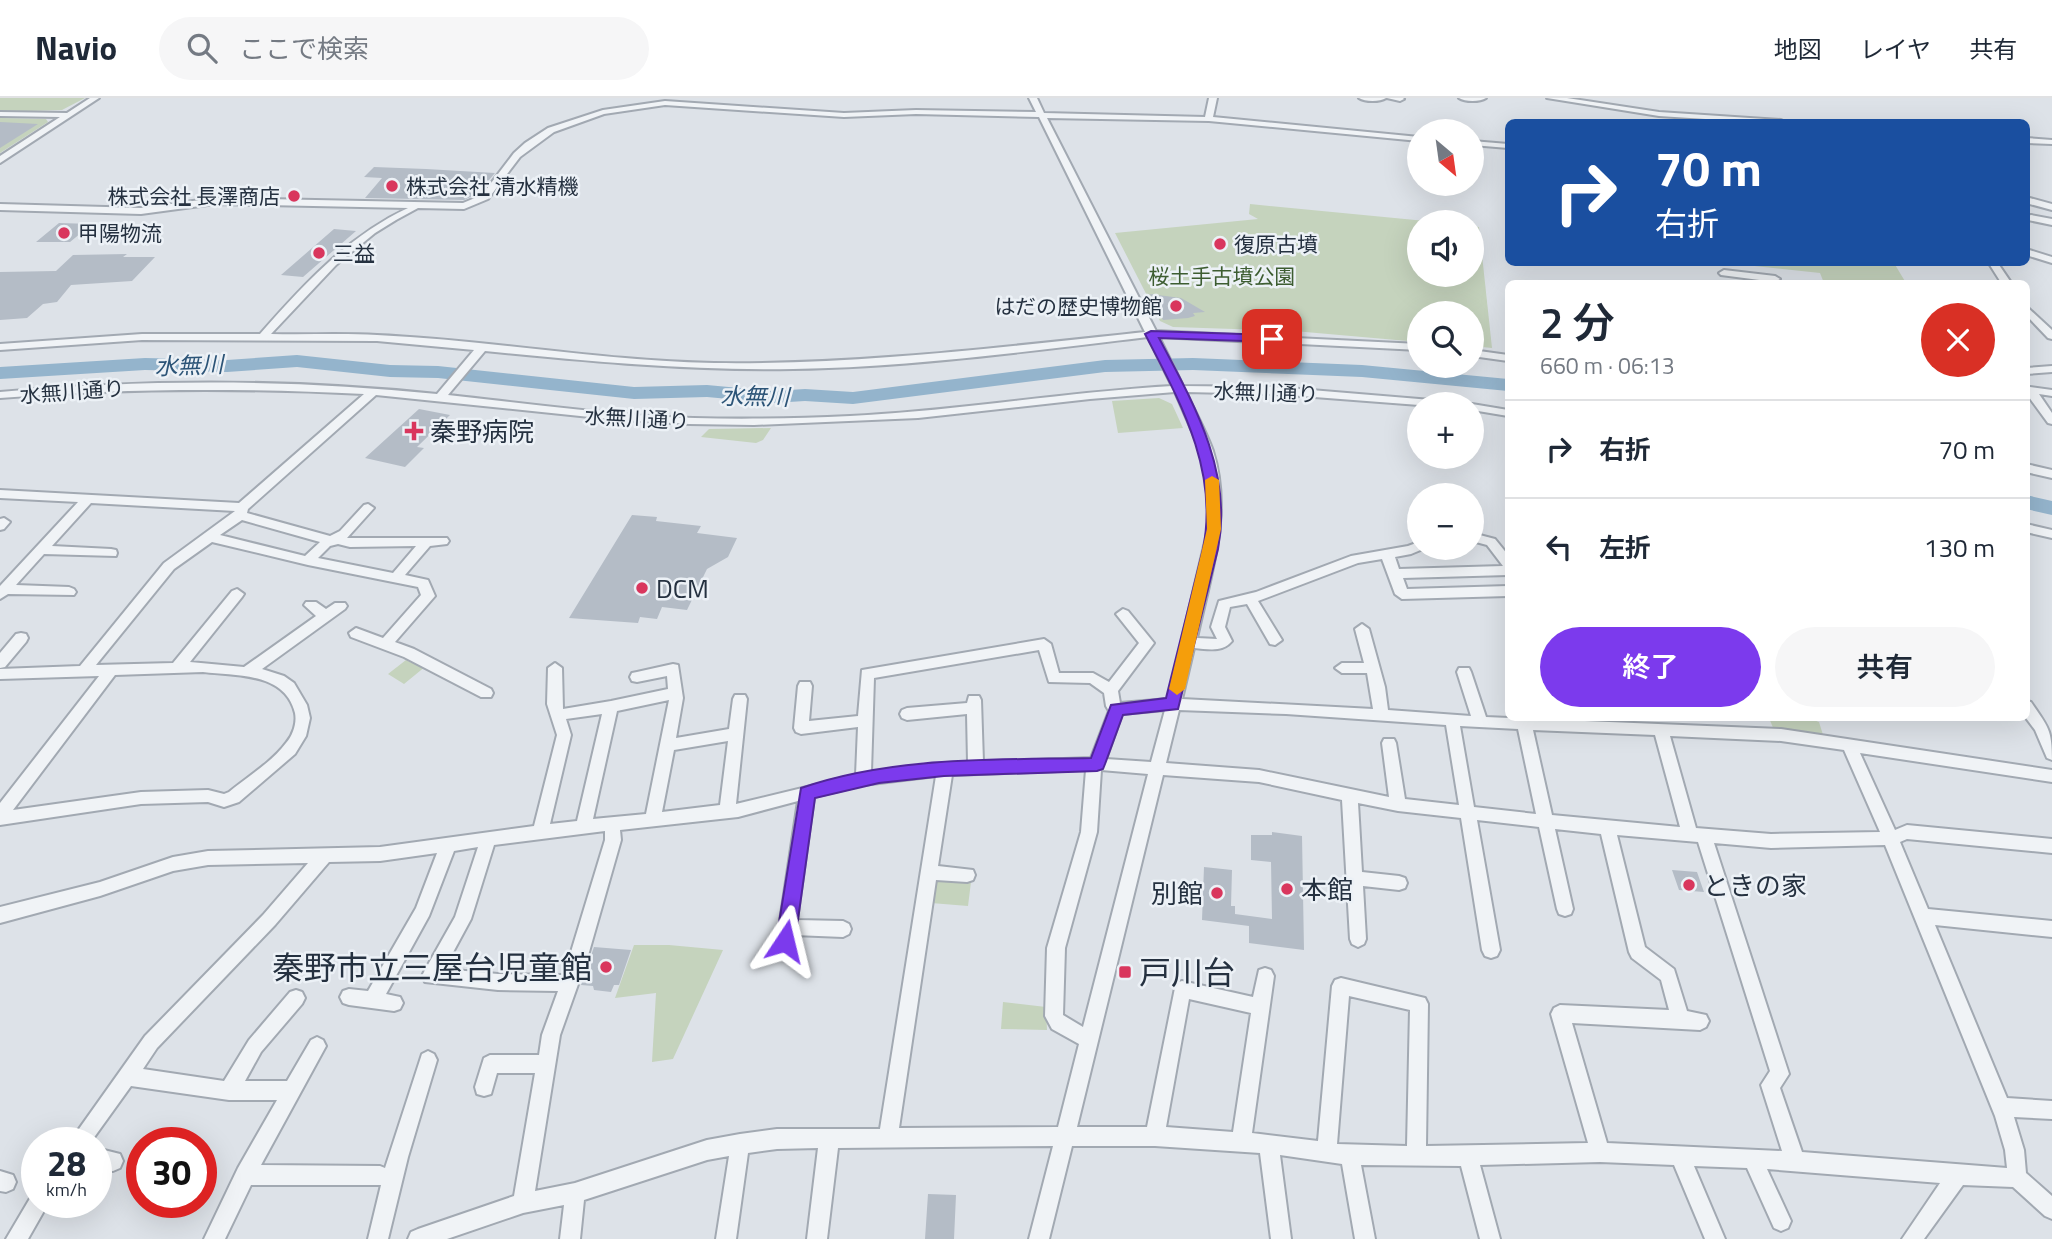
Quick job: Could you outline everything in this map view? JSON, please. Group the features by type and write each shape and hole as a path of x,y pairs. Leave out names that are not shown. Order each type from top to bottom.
{"street":[{"path":"0,160 95,98"},
{"path":"603,112 614,98"},
{"path":"1033,98 1178,386 1207,452 1215,494 1214,529 1189,642 1039,1239"},
{"path":"1209,119 1213,98"},
{"path":"1363,98 1382,98"},
{"path":"1463,98 1482,98"},
{"path":"1552,98 1670,119"},
{"path":"0,206 141,211 215,201 459,207 476,203 485,197 528,145 566,124 603,112 646,104 686,102 866,116 916,112 1209,119 1407,138"},
{"path":"810,113 815,102"},
{"path":"0,114 68,115"},
{"path":"2030,140 2052,142"},
{"path":"1484,144 1505,146"},
{"path":"2030,201 2052,206"},
{"path":"264,336 304,292 370,230 422,205"},
{"path":"2031,218 2052,222"},
{"path":"2030,253 2052,260"},
{"path":"1726,278 1775,279"},
{"path":"2030,313 2052,336"},
{"path":"0,346 142,337 377,338 479,352 712,366 795,366 934,358 1151,334 1407,346"},
{"path":"442,395 479,352"},
{"path":"1484,355 1505,358"},
{"path":"2030,371 2052,369"},
{"name":"水無川通り","path":"2,398 119,387 209,386 442,395 608,418 690,421 791,421 924,414 1178,386 1407,401"},
{"path":"2030,390 2052,393"},
{"path":"2030,391 2052,421"},
{"path":"85,669 169,566 241,511 373,392"},
{"path":"1484,409 1505,412"},
{"path":"2030,469 2052,474"},
{"path":"0,494 89,498 241,511 350,543 443,541"},
{"path":"2,592 89,498"},
{"path":"308,561 335,540 368,508"},
{"path":"2030,529 2052,534"},
{"path":"209,537 308,561 423,583 428,596 386,644"},
{"path":"1484,540 1491,542 1505,559"},
{"path":"397,576 426,542"},
{"path":"42,550 111,553"},
{"path":"1189,642 1221,645 1225,637 1219,626 1224,604 1250,598 1356,559 1407,551"},
{"path":"1387,554 1402,594 1505,592"},
{"path":"1395,574 1505,570"},
{"path":"2,592 69,592"},
{"path":"178,667 237,594"},
{"path":"1250,598 1275,640"},
{"path":"311,605 325,616"},
{"path":"247,672 340,606"},
{"path":"1123,614 1147,643 1111,690 1113,706 1117,709 1172,704 1524,724 1629,723 1661,730 1682,725 1781,735 2052,776"},
{"path":"1362,629 1373,668 1381,715"},
{"path":"356,633 409,653 486,693"},
{"path":"0,663 22,638"},
{"path":"863,779 867,674 1044,643 1054,678 1093,678 1111,690"},
{"path":"0,674 178,667 247,672 271,677 289,687 300,705 303,718 299,736 290,750 233,797 224,801 208,796 141,798 0,817"},
{"path":"540,832 564,735 554,704 555,668"},
{"path":"637,677 680,668 653,819"},
{"path":"1342,668 1373,668"},
{"path":"0,817 111,670"},
{"path":"1464,672 1479,722"},
{"path":"805,686 801,728 864,721"},
{"path":"558,715 674,694"},
{"path":"727,811 740,699"},
{"path":"918,710 974,704 976,768"},
{"path":"583,827 611,707"},
{"path":"1088,1039 1058,1023 1054,1016 1056,948 1089,832 1092,775 1117,709"},
{"path":"2030,712 2041,728 2052,754"},
{"path":"1452,720 1491,950"},
{"path":"1524,724 1565,909"},
{"path":"1661,730 1780,1074 1770,1085 1795,1161"},
{"path":"667,745 736,734"},
{"path":"1389,743 1398,805"},
{"path":"1849,745 1925,916 2017,1152 2019,1167 2016,1177"},
{"path":"0,915 100,889 173,864 208,858 380,854 612,823 727,811 863,779 944,769 1097,764 1259,776 1398,805 1697,836 1771,841 1891,838 1907,832 2052,846"},
{"path":"888,1137 944,769"},
{"path":"807,793 805,869 787,934 843,929"},
{"path":"1350,797 1358,939"},
{"path":"523,1203 544,1064 605,869 613,840 612,823"},
{"path":"1607,828 1638,952 1668,975 1680,1019"},
{"path":"488,840 463,919 430,976 498,982 568,983"},
{"path":"373,1000 423,911 448,845"},
{"path":"90,1127 151,1042 269,920 324,856"},
{"path":"929,873 967,875"},
{"path":"1355,878 1399,883"},
{"path":"1925,916 2052,929"},
{"path":"1241,1141 1265,975"},
{"path":"1327,1153 1341,986 1419,1004 1416,1155"},
{"path":"1155,1136 1182,989 1260,1007"},
{"path":"349,997 394,1003"},
{"path":"229,1091 255,1046 296,998"},
{"path":"1600,1152 1560,1014 1700,1021"},
{"path":"214,1239 245,1175 317,1046"},
{"path":"378,1239 398,1157 428,1060"},
{"path":"484,1087 490,1064 544,1064"},
{"path":"128,1076 229,1091 292,1090"},
{"path":"1999,1107 2052,1110"},
{"path":"418,1239 461,1232 523,1203 575,1193 707,1150 777,1139 1155,1136 1269,1143 1350,1155 1468,1156 1600,1152 1752,1158 2016,1177 2052,1209"},
{"path":"817,1239 829,1140"},
{"path":"1269,1143 1281,1239"},
{"path":"726,1239 740,1144"},
{"path":"1350,1155 1365,1239"},
{"path":"1468,1156 1490,1239"},
{"path":"1680,1156 1715,1239"},
{"path":"1752,1158 1780,1221"},
{"path":"1912,1239 1959,1174"},
{"path":"245,1175 380,1176"},
{"path":"570,1239 575,1193"},
{"path":"16,1239 29,1218"}],"green space":[{"path":"0,98 85,98 62,110 0,112"},
{"path":"0,118 46,119 48,122 0,153"},
{"name":"桜土手古墳公園","path":"1250,204 1407,219 1407,287 1484,287 1484,274 1492,348 1484,347 1484,301 1407,301 1407,341 1294,331 1173,327 1160,321 1115,233 1258,219 1249,214"},
{"path":"1755,266 1896,266 1904,280 1823,280 1820,273"},
{"path":"1159,398 1172,404 1183,428 1118,433 1112,401"},
{"path":"771,428 763,440 756,443 701,437 709,429"},
{"path":"406,660 412,663 415,660 426,666 404,684 388,674"},
{"path":"1770,721 1816,721 1824,738 1774,730"},
{"path":"940,879 971,882 968,906 931,903 934,883"},
{"path":"634,945 723,950 673,1059 652,1062 656,993 615,998"},
{"path":"1003,1002 1046,1007 1047,1030 1001,1029"}],"building":[{"path":"0,122 38,124 0,148"},
{"path":"374,167 495,173 477,194 464,200 365,198 382,178 364,177"},
{"name":"甲陽物流","path":"59,223 92,224 70,242 36,242"},
{"name":"三益","path":"334,229 356,231 303,277 281,275"},
{"path":"127,254 123,257 155,257 132,281 71,285 57,302 43,304 27,318 0,320 0,272 56,271 73,255"},
{"name":"はだの歴史博物館","path":"1150,294 1181,298 1205,312 1193,313 1195,316 1188,318 1163,320"},
{"name":"秦野病院","path":"419,409 450,415 417,447 424,448 405,467 365,458"},
{"name":"DCM","path":"632,515 657,517 656,521 701,526 697,533 737,538 728,557 707,569 687,610 662,607 657,619 640,617 638,623 569,618"},
{"name":"本館","path":"1272,832 1302,836 1304,950 1249,943 1249,926 1202,920 1204,867 1232,870 1231,906 1235,906 1235,914 1272,919 1271,862 1251,860 1251,835 1272,835"},
{"name":"ときの家","path":"1672,870 1697,872 1704,892 1679,890"},
{"name":"秦野市立三屋台児童館","path":"594,947 631,950 619,985 614,985 611,992 581,985"},
{"path":"928,1194 956,1195 954,1239 925,1239"}],"waterway":[{"name":"水無川","path":"0,373 145,364 227,366 297,361 390,371 438,372 634,393 707,391 773,397 805,395 853,398 1105,366 1193,364 1362,371 1505,385"},
{"name":"水無川","path":"2030,503 2052,508"}],"slow traffic":[{"path":"1177,689 1214,529 1215,494 1212,480"}],"place":[{"name":"株式会社 清水精機","path":"392,186"},
{"name":"株式会社 長澤商店","path":"294,196"},
{"name":"甲陽物流","path":"64,233"},
{"name":"復原古墳","path":"1220,244"},
{"name":"三益","path":"319,253"},
{"name":"はだの歴史博物館","path":"1176,306"},
{"name":"秦野病院","path":"414,431"},
{"name":"DCM","path":"642,588"},
{"name":"ときの家","path":"1689,885"},
{"name":"本館","path":"1287,889"},
{"name":"別館","path":"1217,893"},
{"name":"秦野市立三屋台児童館","path":"606,967"},
{"name":"戸川台","path":"1125,972"}],"route":[{"path":"785,941 807,793 879,776 944,769 1097,764 1112,715 1117,709 1172,704 1210,549 1214,529 1215,494 1207,452 1151,334 1272,339"}]}
